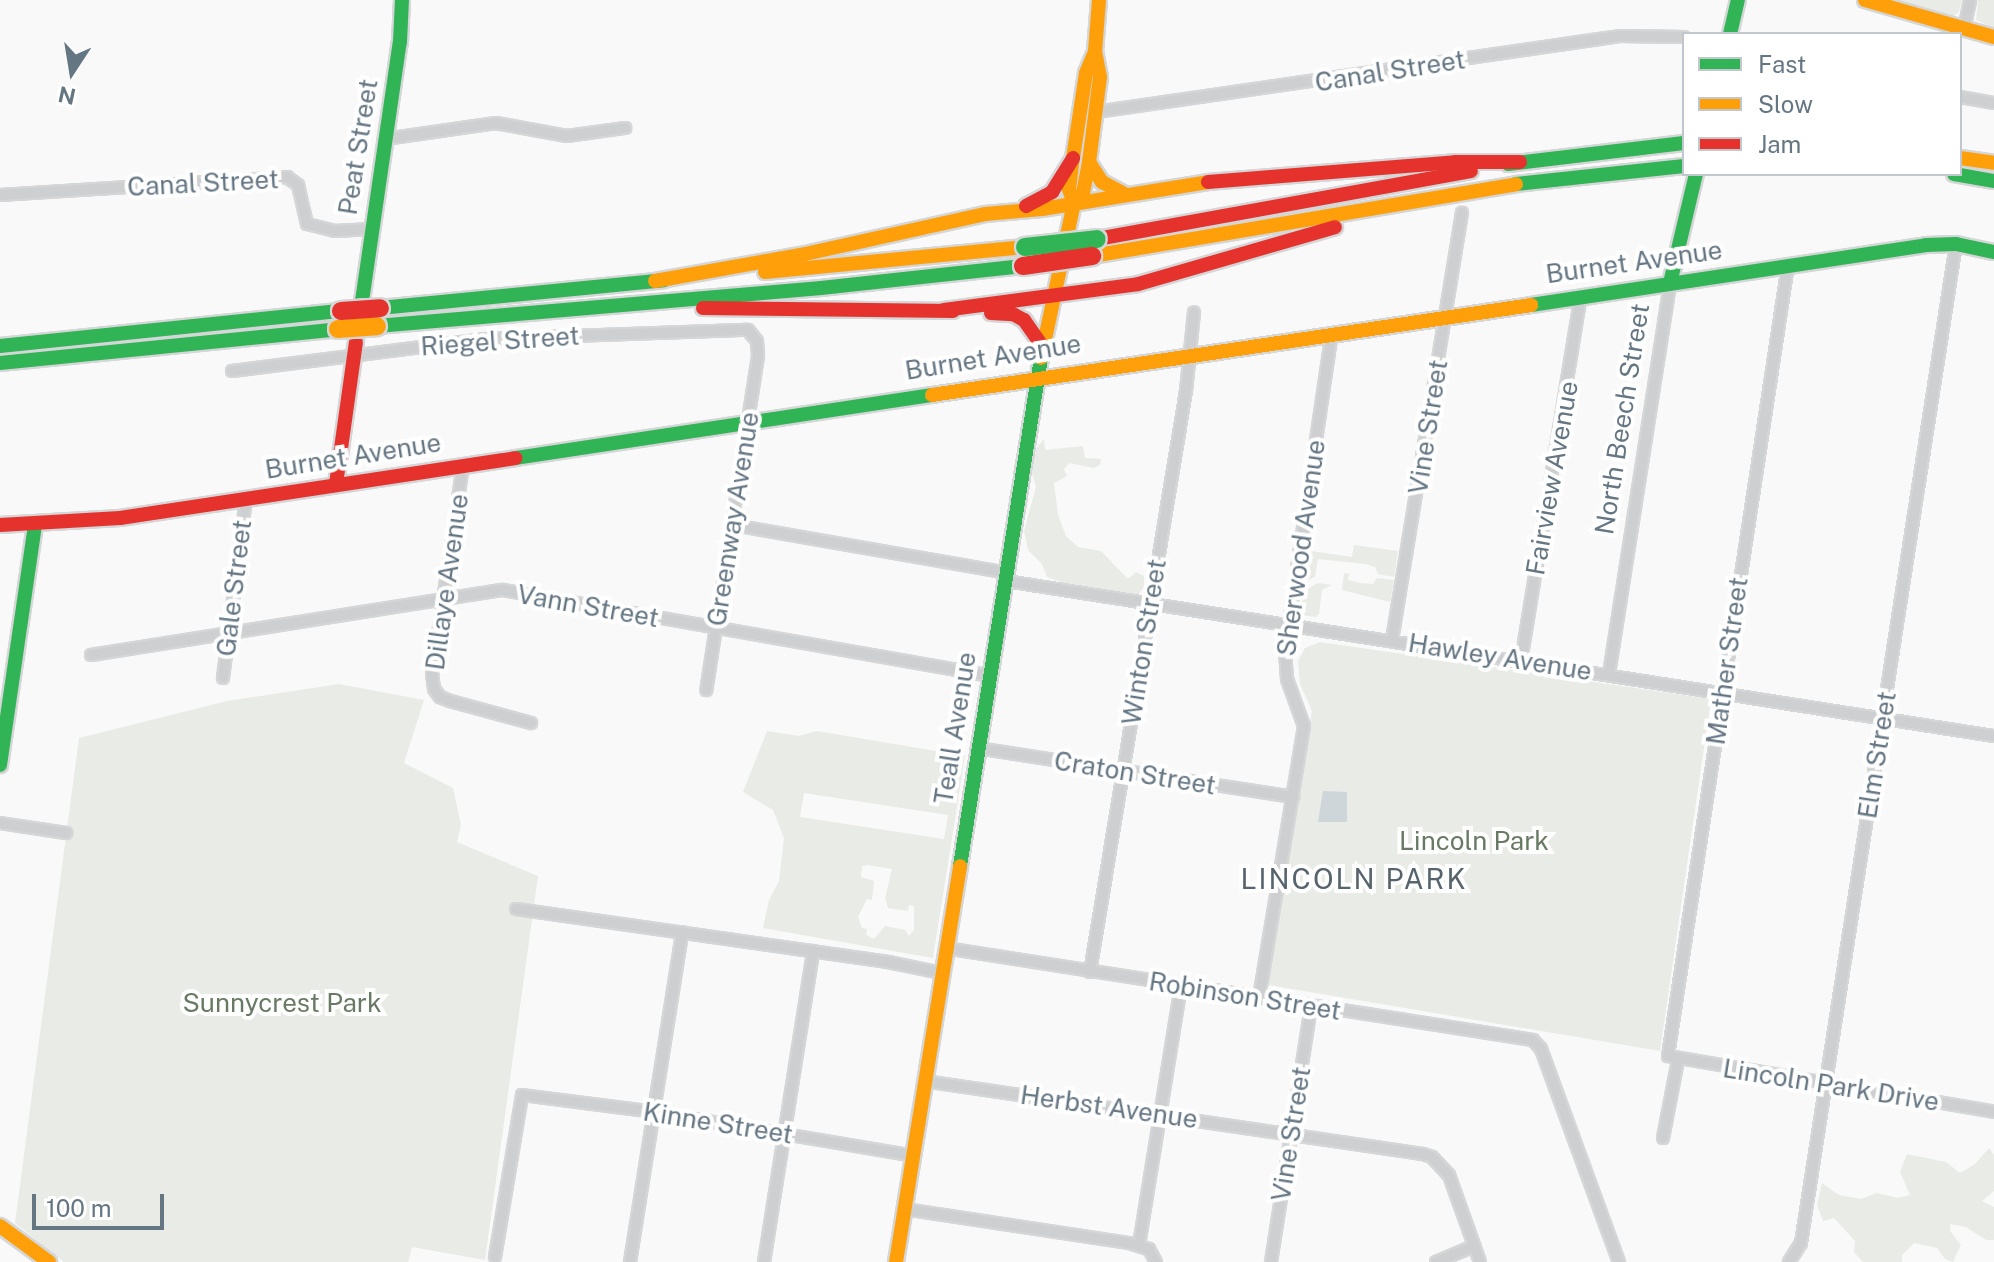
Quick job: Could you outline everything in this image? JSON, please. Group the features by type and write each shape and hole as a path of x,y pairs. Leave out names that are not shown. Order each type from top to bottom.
{"main road":[{"name":"Peat Street","path":"362,301 400,42 402,0"},
{"name":"Teall Avenue","path":"1081,160 1096,112 1100,77 1095,52 1099,0"},
{"path":"1730,32 1738,0"},
{"path":"1865,0 1994,37"},
{"name":"Teall Avenue","path":"896,1262 1043,347 1074,203 1083,193 1081,160 1086,73 1095,52"},
{"path":"1094,247 1520,162 1682,143"},
{"path":"1962,158 1994,163"},
{"path":"1021,209 1052,192 1081,160 1102,182 1123,193"},
{"path":"655,281 1021,209 1123,193 1247,177 1455,162 1520,162"},
{"path":"628,306 1094,247 1404,204 1497,186 1680,166"},
{"path":"1962,175 1994,181"},
{"name":"North Beech Street","path":"1670,283 1696,176"},
{"path":"944,310 1036,298 1053,292 1138,284 1404,204"},
{"name":"Burnet Avenue","path":"0,525 88,522 1926,245 1956,244 1994,252"},
{"path":"378,317 655,281 1024,256"},
{"path":"0,346 378,317 628,306 817,312 944,310 1013,314 1028,324 1043,347"},
{"path":"0,363 340,320"},
{"path":"336,484 355,348"},
{"path":"0,765 35,524"},
{"path":"0,1226 49,1262"}],"street":[{"path":"1964,29 1970,0"},
{"name":"Canal Street","path":"1096,112 1620,36 1682,37"},
{"path":"1962,97 1994,103"},
{"path":"385,139 496,123 567,136 625,128"},
{"name":"Canal Street","path":"0,195 287,177 298,185 307,224 327,230 372,229"},
{"name":"Vine Street","path":"1392,640 1448,316 1462,213"},
{"name":"Elm Street","path":"1789,1262 1801,1243 1956,244"},
{"name":"Mather Street","path":"1663,1138 1723,692 1788,265"},
{"name":"North Beech Street","path":"1609,674 1670,283"},
{"name":"Fairview Avenue","path":"1521,661 1581,296"},
{"name":"Winton Street","path":"1090,972 1190,354 1194,312"},
{"name":"Riegel Street","path":"232,371 355,348 485,339 734,328 748,330 758,347"},
{"name":"Sherwood Avenue","path":"1259,998 1304,726 1285,672 1287,624 1332,333"},
{"name":"Greenway Avenue","path":"706,690 758,347"},
{"name":"Dillaye Avenue","path":"463,465 432,674 436,694 531,723"},
{"name":"Gale Street","path":"223,678 246,498"},
{"name":"Hawley Avenue","path":"733,525 1150,604 1994,736"},
{"name":"Vann Street","path":"91,655 503,590 989,676"},
{"name":"Craton Street","path":"977,748 1293,797"},
{"path":"0,823 66,833"},
{"path":"516,909 813,951 941,973"},
{"path":"630,1262 682,932"},
{"name":"Robinson Street","path":"945,948 1533,1040 1541,1049 1619,1262"},
{"path":"764,1262 813,951"},
{"path":"1139,1245 1181,986"},
{"name":"Vine Street","path":"1271,1262 1311,1006"},
{"name":"Lincoln Park Drive","path":"1673,1058 1994,1112"},
{"name":"Herbst Avenue","path":"924,1081 1432,1157 1449,1175 1480,1262"},
{"name":"Kinne Street","path":"495,1257 522,1095 654,1112 913,1156"},
{"path":"904,1209 1139,1245 1149,1249 1156,1262"},
{"path":"1436,1262 1474,1246"}],"green space":[{"path":"1892,0 1962,0 1959,12 1951,18"},
{"path":"1978,0 1994,0 1994,28 1976,20"},
{"path":"1044,439 1045,450 1083,446 1085,458 1101,459 1100,465 1094,468 1069,463 1064,469 1067,476 1054,483 1058,515 1066,536 1078,547 1101,551 1128,579 1136,572 1144,576 1144,587 1138,595 1069,585 1047,577 1042,564 1028,550 1024,531 1036,487 1031,470 1034,451"},
{"path":"1354,545 1398,551 1394,577 1378,574 1375,567 1365,564 1318,559 1315,577 1305,581 1311,551 1352,557"},
{"path":"1344,573 1349,574 1348,580 1360,583 1373,584 1377,578 1394,580 1390,602 1342,590"},
{"path":"1318,583 1332,585 1322,590 1319,614 1316,617 1300,615 1304,591"},
{"name":"Lincoln Park","path":"1320,642 1711,699 1660,1051 1268,985 1312,711 1300,684 1298,661 1305,648"},
{"name":"Sunnycrest Park","path":"339,684 424,700 404,763 453,788 461,825 457,842 538,876 485,1260 412,1247 408,1262 64,1262 15,1223 79,738 227,701"},
{"path":"767,731 799,736 817,731 965,756 933,958 763,928 769,900 779,881 784,838 773,810 743,792","holes":["804,793 948,815 944,839 800,817","862,866 892,869 885,898 888,908 908,911 909,905 914,906 914,930 909,936 905,930 885,926 874,939 866,935 867,929 862,928 858,917 867,899 872,900 874,881 861,877"]},
{"path":"1989,1148 1994,1155 1994,1191 1982,1201 1994,1207 1994,1240 1986,1240 1966,1227 1950,1224 1950,1231 1961,1245 1953,1262 1945,1259 1937,1248 1914,1243 1902,1255 1902,1262 1863,1262 1854,1252 1855,1241 1834,1218 1823,1221 1817,1205 1822,1183 1839,1195 1861,1199 1877,1193 1898,1198 1910,1195 1900,1172 1907,1154 1946,1162 1960,1173 1975,1164"}],"shaded area":[{"path":"1323,791 1347,792 1347,822 1318,822"}],"traffic: fast":[{"path":"362,301 400,42 402,0"},
{"path":"1730,32 1738,0"},
{"path":"1508,164 1682,143"},
{"path":"1516,184 1682,166"},
{"path":"1962,175 1994,181"},
{"path":"1670,283 1696,176"},
{"path":"1025,247 1097,239"},
{"path":"1531,305 1926,245 1956,244 1994,252"},
{"path":"377,326 821,288 1023,266"},
{"path":"380,308 664,280"},
{"path":"0,346 341,311"},
{"path":"0,363 338,329"},
{"path":"960,866 1041,358"},
{"path":"515,458 932,395"},
{"path":"0,765 35,524"}],"traffic: slow":[{"path":"1041,358 1074,203 1083,193 1089,162 1100,77 1095,52 1099,0"},
{"path":"1865,0 1994,37"},
{"path":"1074,203 1069,189 1073,158 1086,73 1095,52"},
{"path":"1962,158 1994,163"},
{"path":"1089,162 1102,182 1123,193"},
{"path":"655,281 805,254 985,214 1042,209 1208,182"},
{"path":"1092,256 1516,184"},
{"path":"765,272 1025,247"},
{"path":"932,395 1531,305"},
{"path":"338,329 377,326"},
{"path":"896,1262 960,866"},
{"path":"0,1226 49,1262"}],"traffic: jam":[{"path":"1026,206 1052,192 1073,158"},
{"path":"1208,182 1455,162 1520,162"},
{"path":"1097,239 1471,171"},
{"path":"944,310 1138,284 1335,227"},
{"path":"1023,266 1092,256"},
{"path":"341,311 380,308"},
{"path":"703,308 953,311"},
{"path":"991,313 1013,314 1024,320 1043,347"},
{"path":"336,484 356,342"},
{"path":"0,525 120,518 515,458"}],"district":[{"name":"LINCOLN PARK","path":"1354,879"}]}
